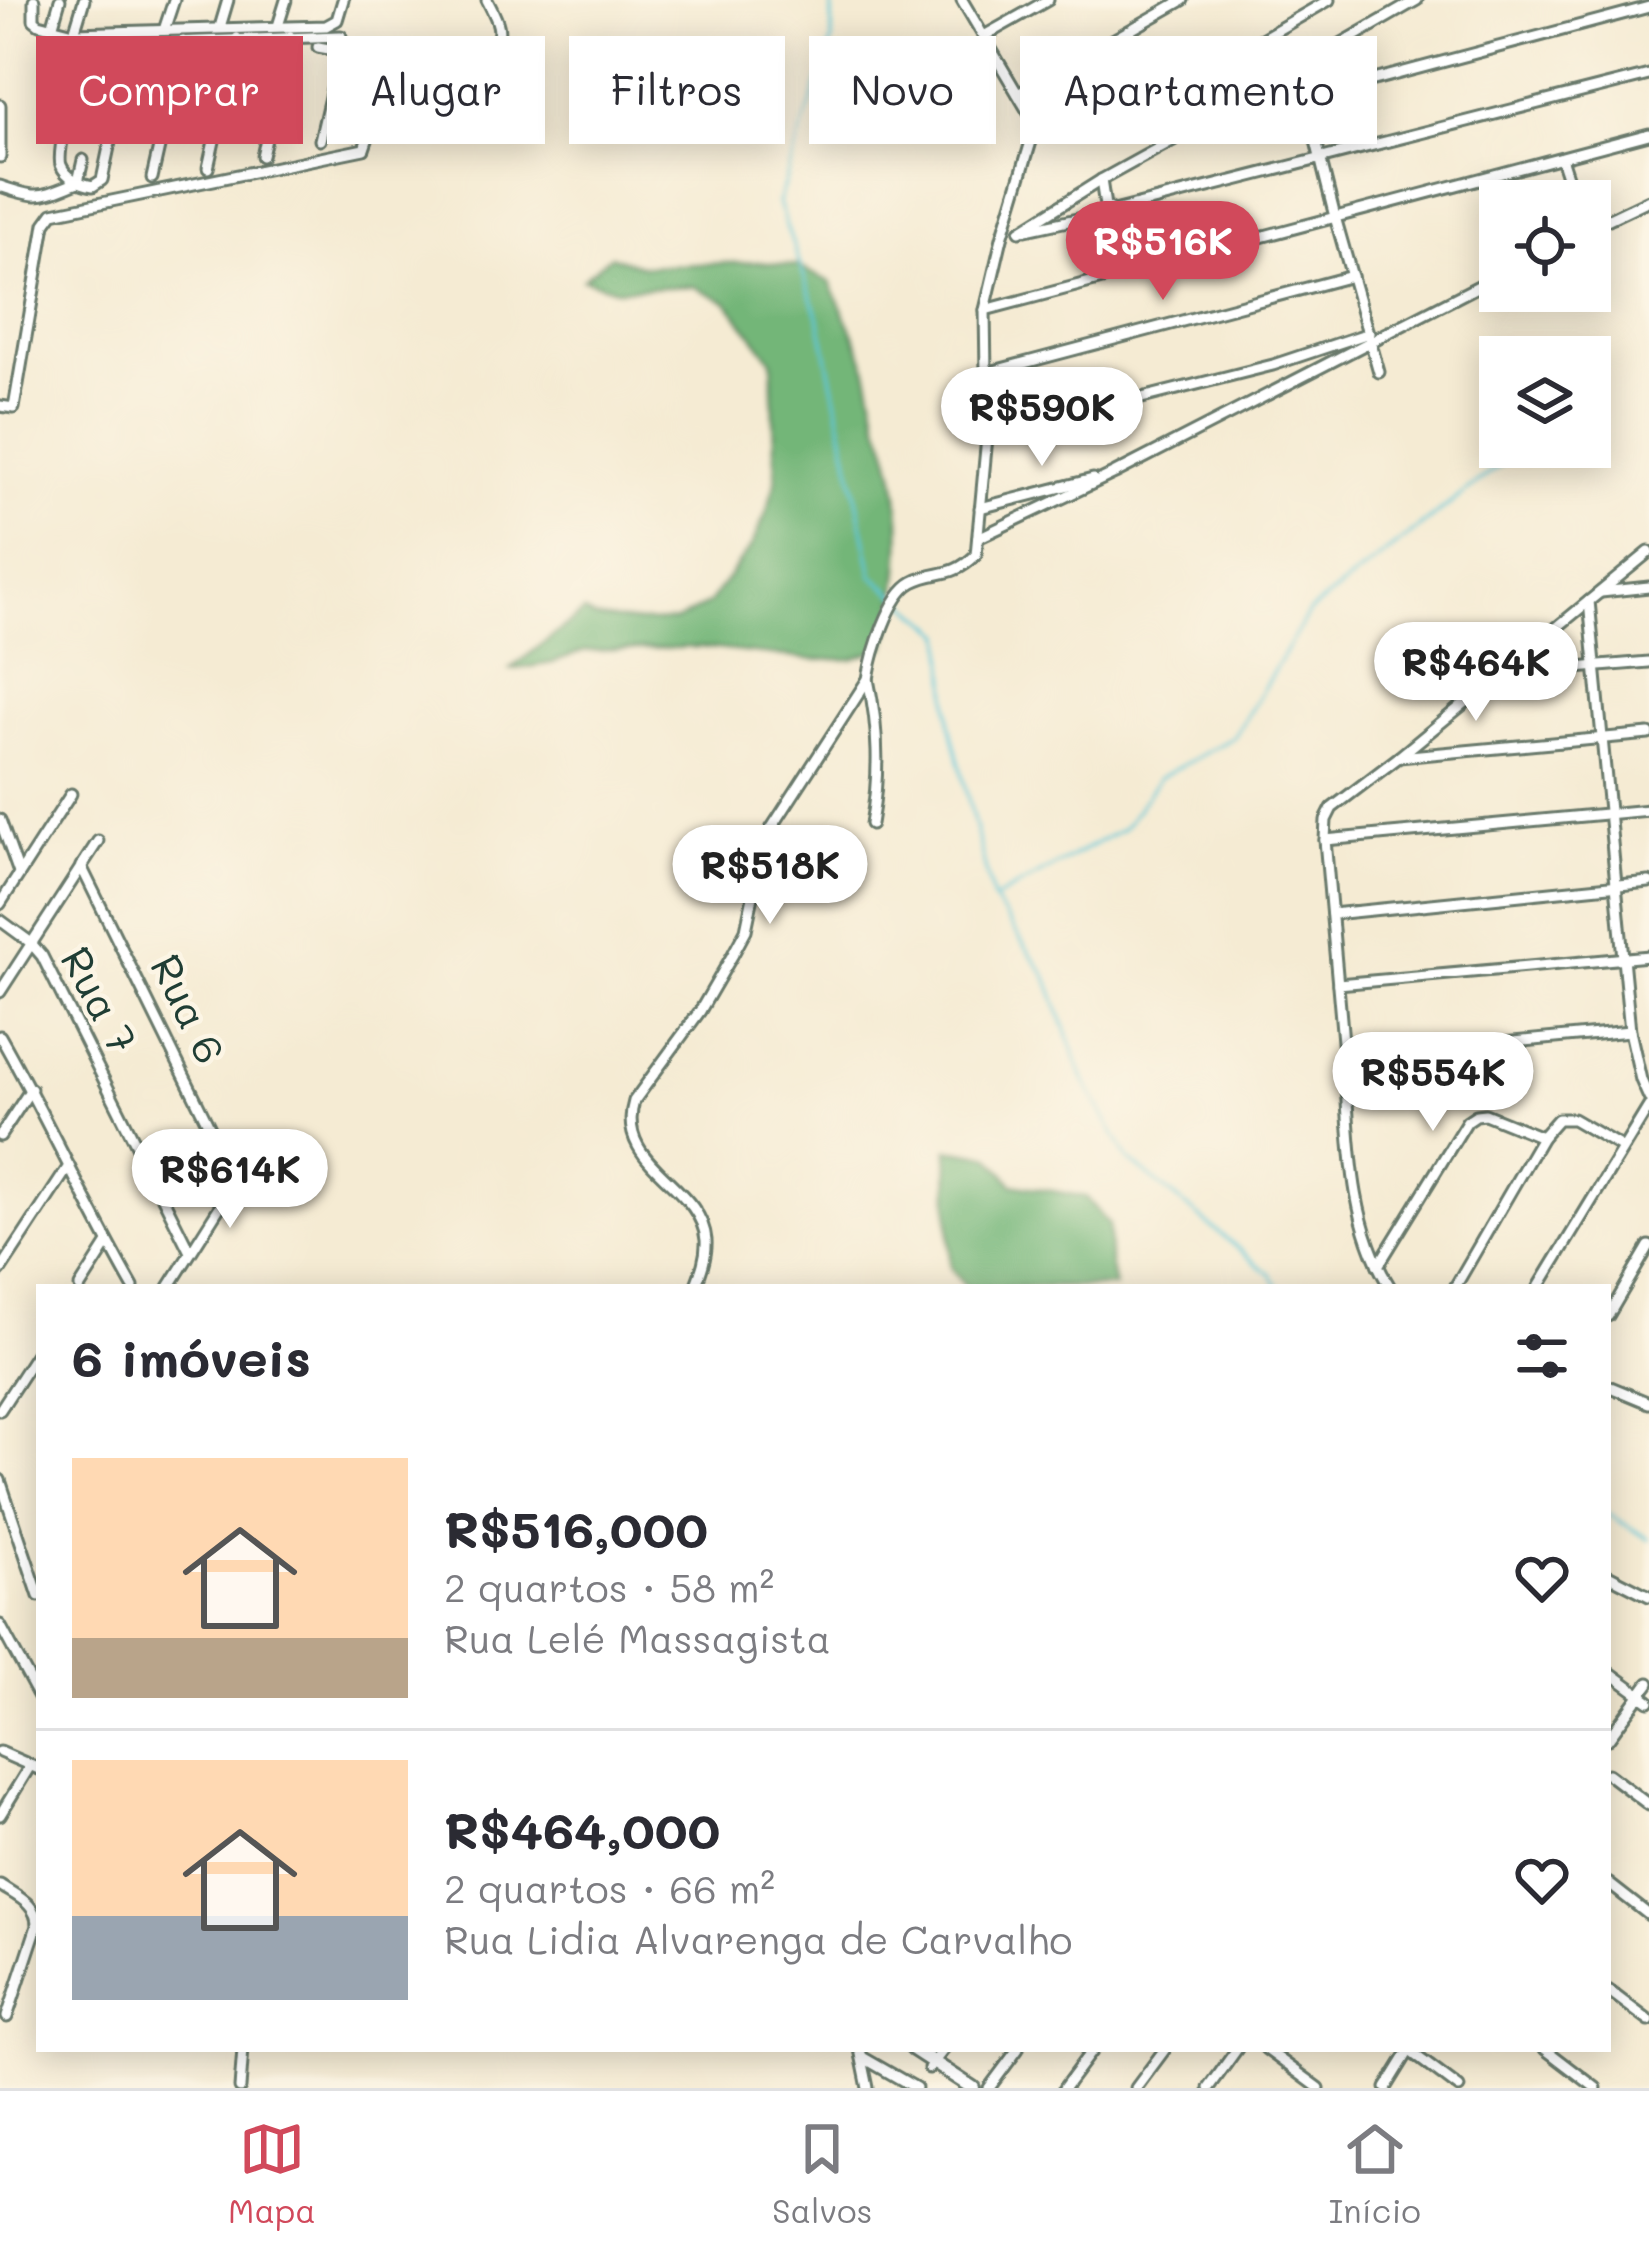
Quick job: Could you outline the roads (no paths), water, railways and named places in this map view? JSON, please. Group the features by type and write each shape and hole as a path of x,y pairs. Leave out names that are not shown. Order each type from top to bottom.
{"main road":[{"path":"906,2052 973,2088"},
{"path":"916,2052 959,2088"}],"street":[{"path":"34,0 34,20 74,34 332,25 343,0"},
{"path":"52,28 60,0"},
{"path":"74,34 84,0"},
{"path":"164,30 174,0"},
{"path":"220,27 228,0"},
{"path":"278,26 286,0"},
{"path":"0,406 14,408 52,213 364,149 377,112 494,47 500,30 487,0"},
{"path":"962,0 983,36 1048,0"},
{"path":"1018,94 1183,0"},
{"path":"1267,36 1329,0"},
{"path":"1355,36 1418,0"},
{"path":"1377,78 1649,7"},
{"path":"318,47 327,49"},
{"path":"996,58 1020,97"},
{"path":"1002,238 1649,75"},
{"path":"0,105 0,157"},
{"path":"320,140 327,109"},
{"path":"985,310 1649,134"},
{"path":"62,144 65,171 93,186 102,180 110,144"},
{"path":"152,178 160,144"},
{"path":"208,167 213,144"},
{"path":"262,156 265,144"},
{"path":"872,824 878,750 868,679 886,618 914,581 947,574 976,555 987,437 985,310 1030,144"},
{"path":"1020,232 1166,144"},
{"path":"1317,144 1379,372"},
{"path":"1561,158 1568,180"},
{"path":"78,182 83,160"},
{"path":"1101,180 1105,206 1114,212"},
{"path":"0,186 33,198 78,182"},
{"path":"1611,218 1649,200"},
{"path":"986,373 1352,276"},
{"path":"978,538 1115,473 1479,285"},
{"path":"987,437 1370,338"},
{"path":"1273,365 1280,389"},
{"path":"980,508 1115,473"},
{"path":"1388,1284 1378,1268 1360,1209 1325,820 1331,808 1399,758 1649,552"},
{"path":"1600,592 1649,587"},
{"path":"1541,1284 1649,1102 1630,1030 1589,601"},
{"path":"1501,674 1649,662"},
{"path":"695,1284 705,1257 702,1222 646,1158 631,1133 630,1114 634,1101 700,1011 746,930 771,829 868,679"},
{"path":"1399,758 1649,734"},
{"path":"0,904 71,794"},
{"path":"1325,840 1649,809"},
{"path":"0,820 20,873"},
{"path":"0,992 98,842"},
{"name":"Rua 6","path":"81,866 236,1181"},
{"path":"1333,914 1649,882"},
{"name":"Rua 7","path":"0,920 30,942 51,972 190,1252"},
{"path":"1338,984 1649,956"},
{"path":"1344,1058 1630,1030"},
{"path":"0,1036 131,1284"},
{"path":"0,1136 31,1089"},
{"path":"1378,1268 1467,1121 1485,1114 1543,1137"},
{"path":"1457,1284 1558,1119 1573,1119 1623,1148"},
{"path":"171,1284 259,1153"},
{"path":"0,1271 69,1166"},
{"path":"82,1284 108,1243"},
{"path":"1611,1311 1649,1246"},
{"path":"0,1410 36,1355"},
{"path":"1611,1387 1644,1401 1649,1384"},
{"path":"0,1480 36,1587"},
{"path":"1611,1576 1649,1596"},
{"path":"0,1624 36,1691"},
{"path":"1611,1673 1645,1698"},
{"path":"1611,1736 1645,1698 1649,1684"},
{"path":"0,1752 34,1767 0,1815"},
{"path":"1611,1776 1649,1804"},
{"path":"1611,1885 1649,1915"},
{"path":"0,1886 36,1914"},
{"path":"7,2018 36,1929"},
{"path":"1611,1992 1649,2021"},
{"path":"240,2088 243,2052"},
{"path":"931,2066 942,2052"},
{"path":"989,2088 1016,2052"},
{"path":"1064,2088 1091,2052"},
{"path":"1136,2088 1163,2052"},
{"path":"1209,2088 1236,2052"},
{"path":"1270,2052 1319,2088"},
{"path":"1386,2088 1406,2052"},
{"path":"1412,2052 1459,2088"},
{"path":"1549,2052 1596,2088"},
{"path":"861,2053 868,2088"},
{"path":"861,2053 916,2088"}],"waterway":[{"path":"832,0 832,40 778,203 820,322 873,576 944,634 950,724 993,900 1047,977 1084,1080 1128,1159 1277,1284"},
{"path":"995,899 1124,828 1159,778 1234,737 1309,612 1497,468"},
{"path":"1611,1516 1649,1539"}]}
